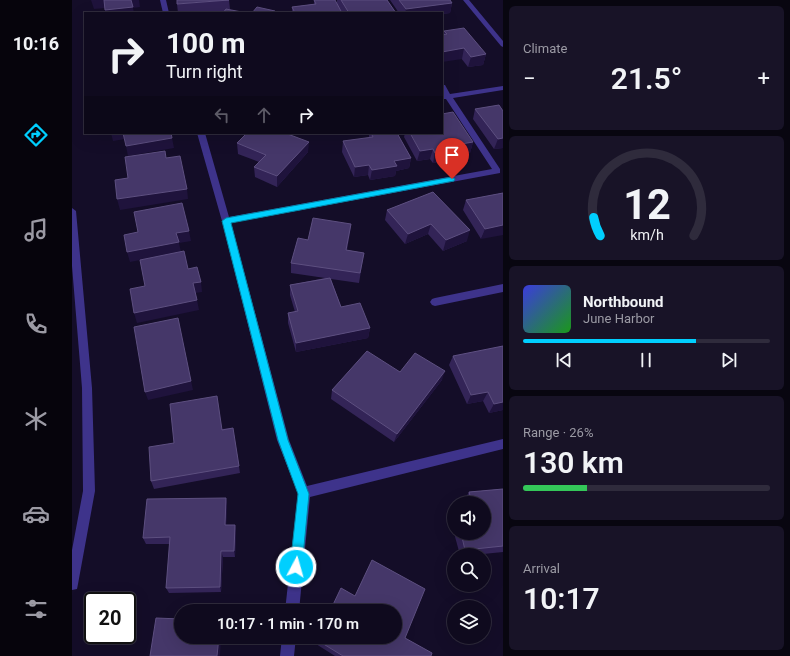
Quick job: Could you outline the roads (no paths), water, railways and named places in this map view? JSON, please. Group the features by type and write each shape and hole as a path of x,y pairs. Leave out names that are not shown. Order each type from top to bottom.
{"street":[{"path":"163,0 166,12"},
{"path":"466,0 503,45"},
{"path":"226,221 497,171 445,97 503,88"},
{"path":"201,134 226,221 283,440 304,494 293,604"},
{"path":"72,211 88,388 89,491 72,584"},
{"path":"435,302 503,288"},
{"path":"304,494 503,444"},
{"path":"287,656 288,644"}]}
